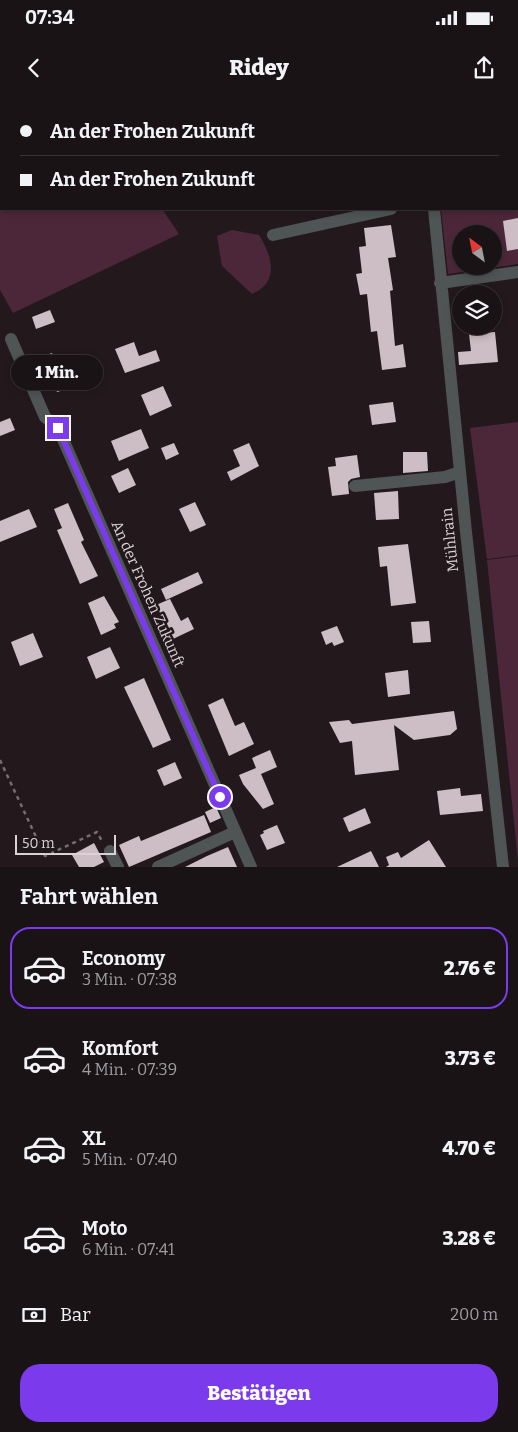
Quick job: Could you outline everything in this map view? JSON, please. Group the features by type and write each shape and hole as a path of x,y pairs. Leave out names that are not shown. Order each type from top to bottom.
{"street":[{"path":"273,235 386,210"},
{"name":"Mühlrain","path":"434,210 440,284 503,867"},
{"path":"440,284 518,272"},
{"name":"An der Frohen Zukunft","path":"11,339 45,417 58,428 250,867"},
{"path":"355,486 445,477 460,472"},
{"path":"158,867 235,832"},
{"path":"110,851 118,867"}],"path":[{"path":"0,760 45,856 97,832"}],"shaded area":[{"path":"0,210 163,210 179,234 13,313 0,290"},
{"path":"441,210 518,210 518,264 502,266 502,225 452,225 452,273 448,274"},
{"path":"232,230 259,235 270,260 270,276 267,283 252,294 222,266 217,236"},
{"path":"518,422 518,555 487,559 470,428"},
{"path":"518,556 518,861 487,560"}],"building":[{"path":"518,218 518,249 507,251 503,221"},
{"path":"391,225 396,257 388,258 393,290 390,291 395,346 403,344 406,367 382,370 377,331 371,332 367,294 360,295 356,274 362,273 359,247 366,246 364,228"},
{"path":"50,310 55,322 36,329 32,317"},
{"path":"469,335 495,335 498,362 459,365 458,352 471,351"},
{"path":"134,342 139,356 156,350 160,361 125,373 115,349"},
{"path":"52,353 57,366 39,373 34,360"},
{"path":"65,378 68,389 57,392 53,381"},
{"path":"163,386 172,406 150,416 141,395"},
{"path":"393,402 396,422 372,425 369,405"},
{"path":"10,418 15,430 0,436 0,422"},
{"path":"141,429 149,448 119,461 111,441"},
{"path":"174,443 179,454 166,460 161,448"},
{"path":"249,443 259,466 231,481 227,472 240,466 233,450"},
{"path":"403,452 427,452 428,471 403,473"},
{"path":"357,455 360,477 351,479 348,482 349,494 332,496 328,467 336,466 335,458"},
{"path":"128,468 136,485 119,493 111,476"},
{"path":"398,491 399,519 376,520 374,493"},
{"path":"195,502 206,525 190,532 179,509"},
{"path":"68,503 84,540 81,542 98,576 80,584 57,530 62,528 54,509"},
{"path":"29,509 37,527 0,542 0,521"},
{"path":"408,544 416,603 391,606 387,566 380,567 378,547"},
{"path":"198,572 203,583 166,600 161,589"},
{"path":"104,596 119,622 114,624 116,628 101,635 88,603"},
{"path":"170,599 181,621 188,617 194,629 173,639 156,605"},
{"path":"429,621 431,642 413,643 411,622"},
{"path":"337,626 344,642 334,646 332,642 326,645 321,632"},
{"path":"33,633 43,657 20,666 11,642"},
{"path":"110,647 120,668 96,679 87,657"},
{"path":"408,670 410,694 388,697 385,673"},
{"path":"144,678 171,740 153,748 124,687"},
{"path":"223,698 235,726 244,722 254,744 229,756 208,705"},
{"path":"454,711 457,729 450,735 414,740 394,725 399,770 355,775 352,741 340,743 329,722 349,720 352,724"},
{"path":"270,750 277,767 261,774 274,804 263,809 243,784 239,775 256,768 252,758"},
{"path":"175,762 182,778 164,786 157,770"},
{"path":"460,788 461,796 481,794 483,811 440,815 437,791"},
{"path":"216,807 221,818 210,823 205,812"},
{"path":"365,808 371,823 349,832 343,818"},
{"path":"204,815 211,832 129,867 119,845 139,836 141,841"},
{"path":"277,825 285,843 267,850 260,835 264,833 263,831"},
{"path":"429,840 446,867 386,867 389,865 386,857 398,852 401,858"},
{"path":"94,843 104,862 94,867 79,867 72,855"},
{"path":"228,847 237,867 185,867 207,856"},
{"path":"371,851 379,867 337,867"}],"route":[{"path":"58,428 220,797"}]}
